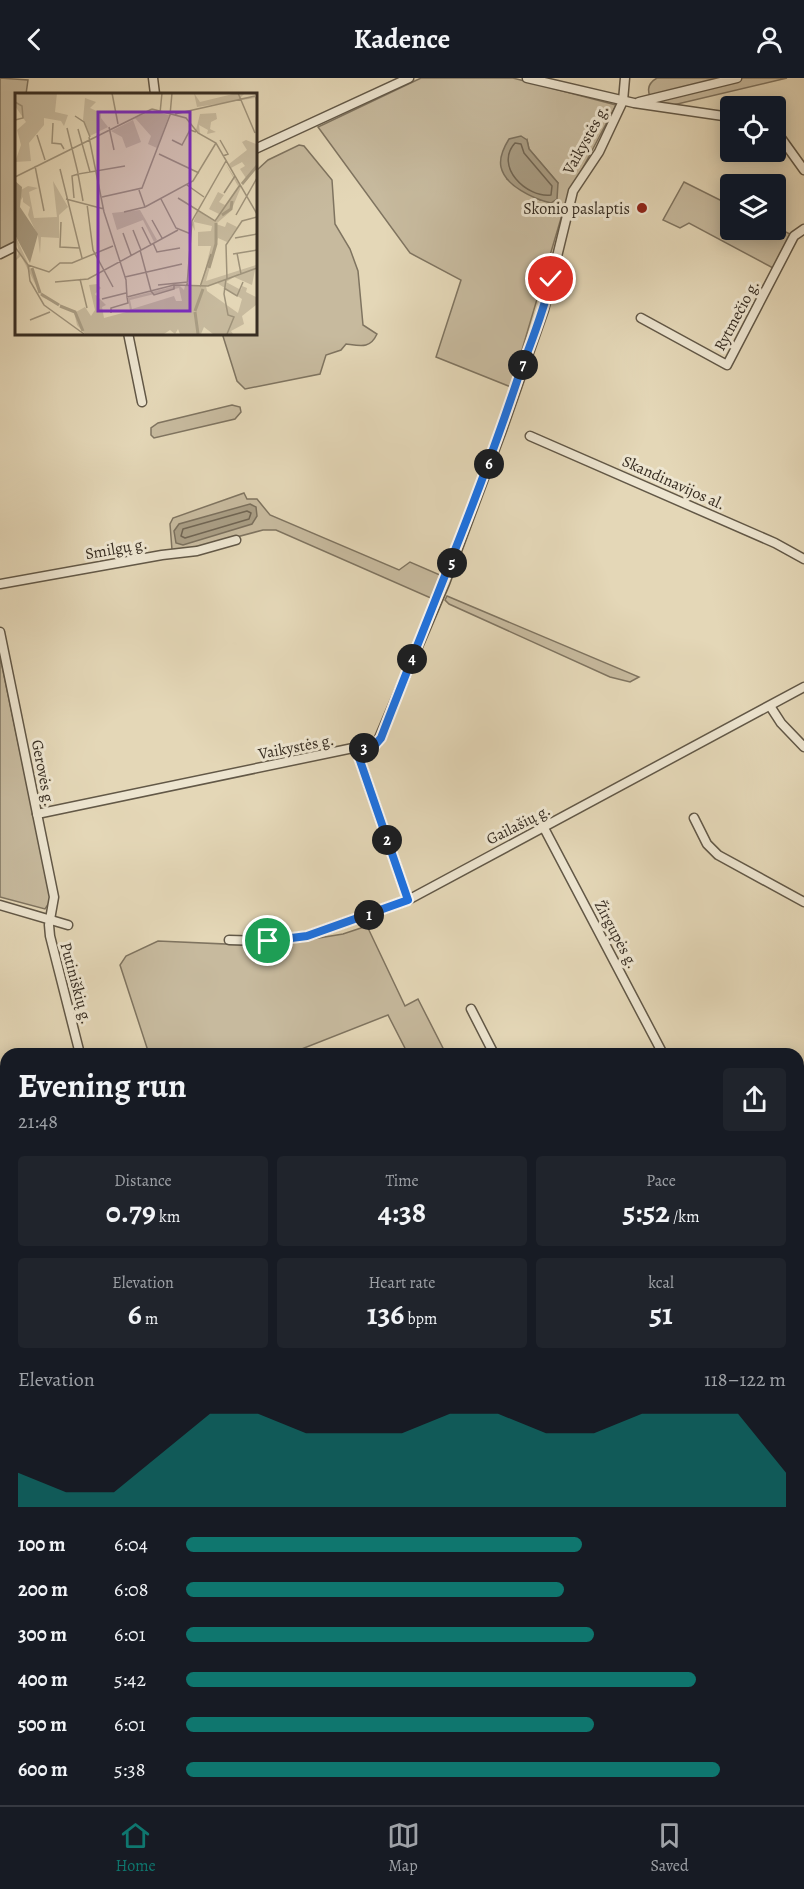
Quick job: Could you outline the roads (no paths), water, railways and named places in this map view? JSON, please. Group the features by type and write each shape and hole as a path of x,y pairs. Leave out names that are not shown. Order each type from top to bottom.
{"street":[{"path":"153,78 155,93"},
{"path":"256,149 409,78"},
{"path":"527,78 623,101 720,116"},
{"path":"623,101 625,78"},
{"path":"634,103 737,78"},
{"name":"Vaikystės g.","path":"37,814 374,746 381,738 502,430 544,310 573,191 599,152 623,101"},
{"path":"786,145 804,171"},
{"name":"Rytmečio g.","path":"641,318 727,365 794,236 804,229"},
{"path":"0,254 15,246"},
{"path":"128,334 142,402"},
{"name":"Skandinavijos al.","path":"530,436 775,543 804,559"},
{"name":"Smilgų g.","path":"0,584 162,555 197,551 236,540"},
{"name":"Gerovės g.","path":"0,632 54,897 50,920"},
{"name":"Gailašių g.","path":"229,940 268,941 307,936 408,900 804,687"},
{"path":"770,706 780,723 804,747"},
{"path":"356,749 408,900"},
{"path":"694,818 707,844 718,855 804,902"},
{"name":"Žirgupės g.","path":"544,828 660,1048"},
{"path":"0,905 68,925"},
{"name":"Putiniškių g.","path":"50,920 52,948 78,1048"},
{"path":"471,1009 491,1048"}],"water":[{"path":"521,136 527,140 529,149 558,183 557,199 551,203 521,191 504,174 501,160 505,145 509,139"},
{"path":"250,504 256,507 257,516 252,524 183,545 176,543 174,531 179,524"}],"place":[{"name":"Skonio paslaptis","path":"642,208"}]}
